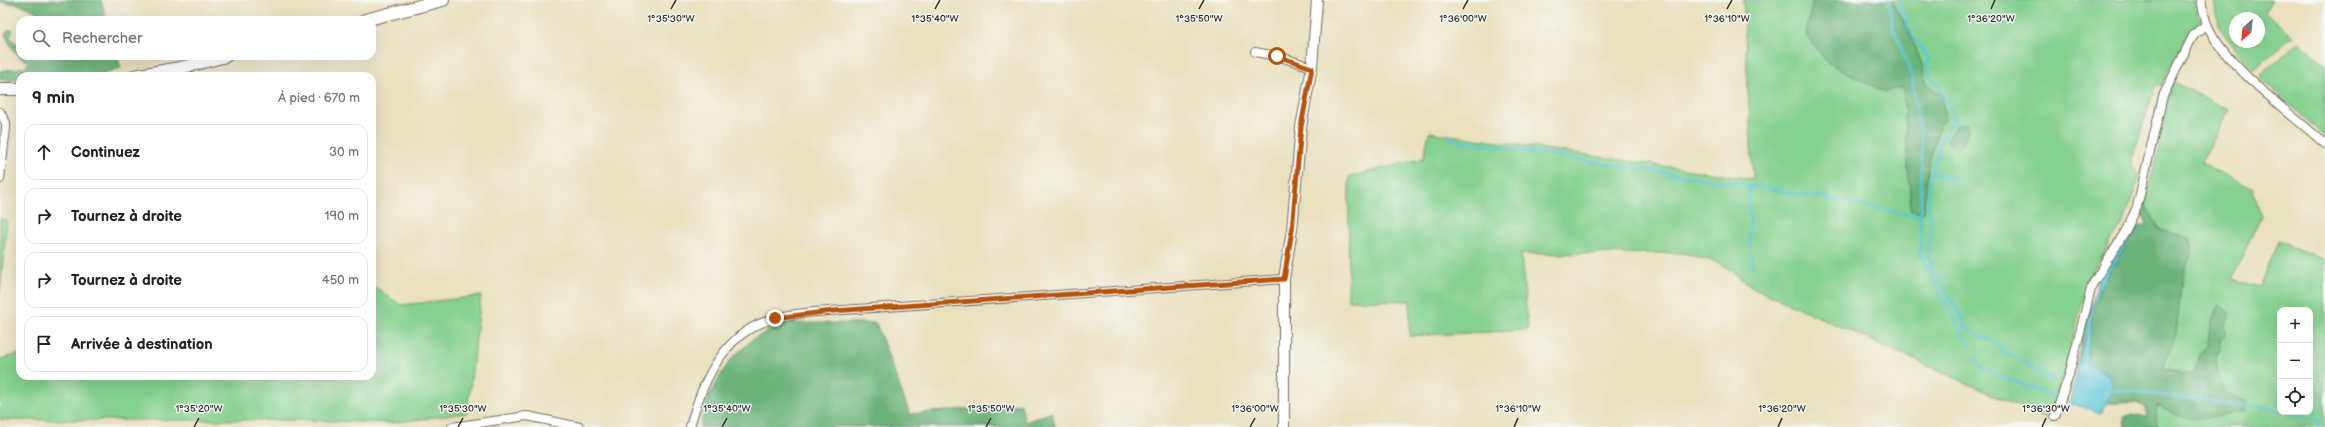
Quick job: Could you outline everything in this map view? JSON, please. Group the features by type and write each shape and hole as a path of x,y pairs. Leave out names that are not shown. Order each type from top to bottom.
{"main road":[{"path":"376,17 443,0"},
{"path":"157,72 211,60"},
{"path":"0,89 16,89"}],"street":[{"path":"1284,427 1284,279 1292,230 1301,127 1312,68 1317,0"},
{"path":"2201,0 2207,24 2220,45 2256,84 2325,144"},
{"path":"2055,416 2069,375 2081,322 2093,281 2126,230 2137,206 2163,96 2194,34 2207,24"},
{"path":"1255,52 1277,56 1312,68"},
{"path":"0,112 6,123 0,179"},
{"path":"690,427 697,401 704,385 726,350 748,330 775,318 821,312 1284,279"},
{"path":"452,427 527,416 580,427"}],"green space":[{"path":"0,0 101,0 106,16 37,16 38,14 30,8 0,2"},
{"path":"1743,0 1813,0 1806,35 1827,62 1852,74 1903,86 1911,211 1923,213 1929,162 1940,124 1945,121 1942,96 1925,82 1922,65 1909,31 1891,0 2194,0 2201,22 2187,35 2162,85 2155,87 2131,162 2139,178 2124,222 2089,276 2064,374 2047,419 1754,288 1720,263 1683,253 1521,254 1528,330 1409,336 1410,301 1348,300 1349,177 1424,158 1429,132 1753,179"},
{"path":"1813,0 1891,0 1909,31 1922,65 1925,82 1942,96 1945,121 1940,124 1929,162 1923,213 1911,211 1903,87 1885,92 1827,62 1806,35"},
{"path":"2214,0 2272,0 2264,12 2229,12 2229,41 2218,26"},
{"path":"2265,13 2293,36 2252,71 2235,48 2265,48"},
{"path":"8,30 13,30 10,38 16,43 16,53 11,47 5,34"},
{"path":"2299,42 2325,64 2325,137 2262,79 2262,73"},
{"path":"25,60 118,60 121,68 109,72 16,72 16,80 0,80 0,71 26,67 29,61"},
{"path":"2173,82 2229,110 2201,163 2252,188 2261,216 2232,279 2260,287 2278,241 2325,260 2325,427 2158,427 2155,417 2157,406 2160,406 2166,410 2245,411 2227,393 2221,383 2215,363 2215,357 2221,349 2220,341 2226,334 2225,325 2229,312 2218,306 2210,327 2208,345 2199,355 2195,372 2185,374 2162,369 2176,334 2182,277 2193,249 2190,238 2160,230 2144,202 2159,150 2163,111"},
{"path":"1960,123 1967,124 1968,131 1961,147 1955,148 1947,141 1955,127"},
{"path":"2144,202 2160,230 2190,238 2193,249 2182,277 2176,334 2163,369 2185,374 2195,372 2199,355 2208,345 2210,327 2218,305 2230,312 2225,325 2226,334 2220,341 2221,349 2215,357 2215,363 2221,383 2227,393 2246,402 2245,411 2211,417 2191,418 2181,416 2157,406 2155,417 2158,427 2125,427 2124,417 2133,414 2147,417 2146,408 2137,403 2104,402 2077,365 2084,321 2131,228 2147,225 2141,212 2140,205"},
{"path":"0,219 7,220 0,293"},
{"path":"376,288 401,305 481,296 467,413 392,423 306,420 0,420 0,359 16,355 16,380 376,380"},
{"path":"784,323 876,323 910,414 1021,404 1025,422 1052,412 1055,427 700,427 708,397 730,360 753,339"}],"water":[{"path":"2138,229 2104,281 2097,297 2093,315 2087,362 2109,375 2114,386 2103,412 2100,413 2070,402 2098,278 2127,233"}],"waterway":[{"path":"1888,0 1892,24 1912,77 1922,147 1920,256 1969,346"},
{"path":"1899,0 1900,10 1906,18 1910,32 1922,48 1925,55 1929,58 1926,68 1932,80 1938,83 1955,120 1954,123 1950,125 1943,139 1940,139 1938,154 1931,178 1929,191 1931,233 1928,248 1929,257 1932,262 1930,271 1939,279 1963,320 1966,328 2003,349 2002,353 2021,359 2043,377 2049,377 2052,381"},
{"path":"1447,139 1819,197 1920,217"},
{"path":"1931,173 1955,178"},
{"path":"1749,188 1750,247"},
{"path":"1751,254 1753,268"},
{"path":"1975,356 1982,369 2055,397"},
{"path":"2113,389 2277,410"},
{"path":"2067,402 2072,404"},
{"path":"2299,415 2321,421 2318,427"}],"route":[{"path":"775,318 798,314 833,311 1284,279 1292,230 1301,127 1312,68 1277,56"}]}
